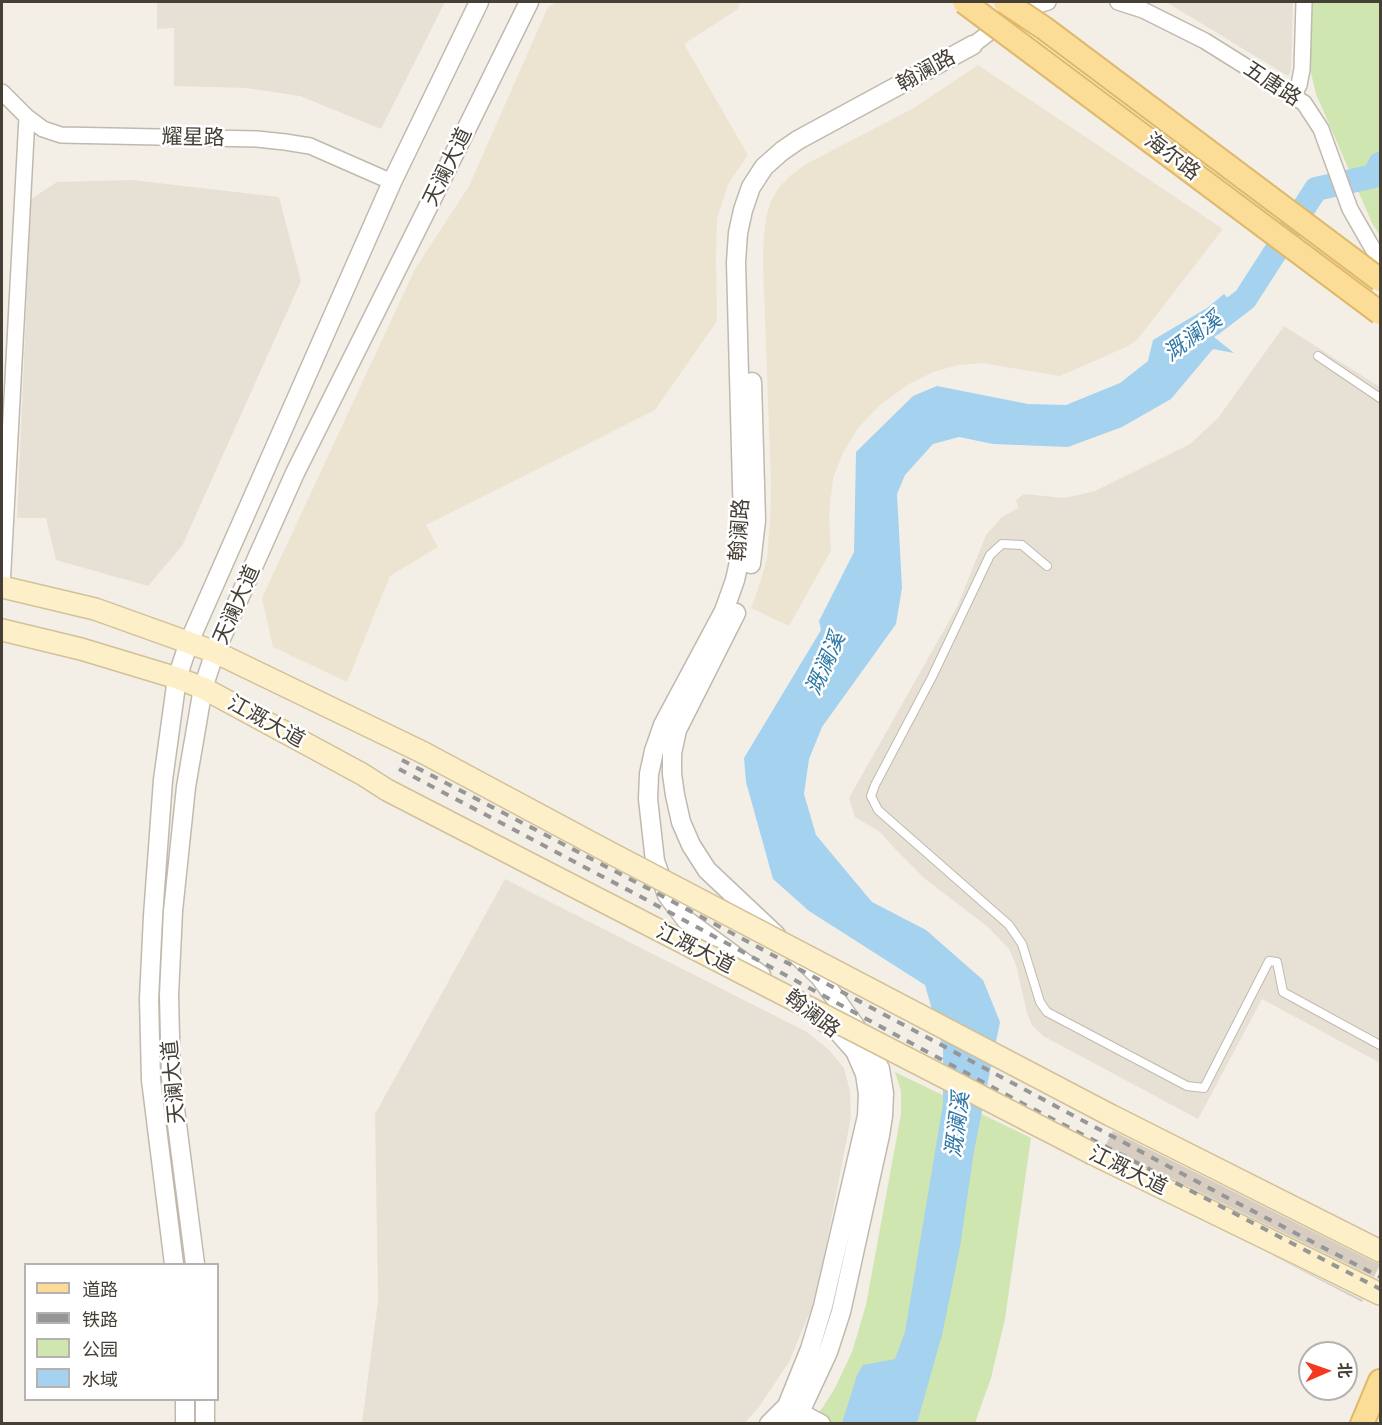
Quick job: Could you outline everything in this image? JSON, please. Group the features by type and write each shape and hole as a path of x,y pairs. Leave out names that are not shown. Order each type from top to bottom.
{"main road":[{"name":"海尔路","path":"964,2 1380,313"},
{"name":"海尔路","path":"1005,2 1044,28 1380,280"},
{"name":"江溉大道","path":"2,587 95,609 215,652 424,753 1110,1115 1380,1251"},
{"name":"江溉大道","path":"2,630 81,649 203,688 362,774 387,790 1093,1154 1380,1294"},
{"path":"1362,1424 1380,1380"}],"street":[{"name":"天澜大道","path":"174,1263 151,1080 149,999 163,780 177,678 189,642 392,182 479,2"},
{"name":"天澜大道","path":"195,1263 171,1078 169,995 173,911 186,787 203,688 215,652 295,473 529,2"},
{"path":"973,45 1016,12 1048,2"},
{"name":"五唐路","path":"1118,2 1143,9 1205,41 1304,103 1321,129 1350,209 1380,257"},
{"path":"1293,95 1299,85 1302,69 1304,2"},
{"name":"翰澜路","path":"792,1414 824,1306 867,1116 868,1094 865,1074 855,1051 839,1033 686,920 667,895 655,861 648,799 649,774 663,725 724,611 735,580 741,553 742,487 736,262 738,233 751,187 764,167 798,140 973,45"},
{"name":"翰澜路","path":"769,1424 792,1414 828,1352 843,1301 883,1116 884,1093 880,1069 868,1044 820,977 707,870 691,845 681,822 675,795 672,753 677,730 735,615 748,581 753,553 756,486 748,260 749,234 760,192 786,163 803,151 907,94 973,45"},
{"name":"耀星路","path":"2,92 27,117 43,129 61,135 257,139 285,142 310,146 392,182"},
{"path":"2,587 27,117"},
{"path":"185,1401 185,1424"},
{"path":"205,1401 205,1424"},
{"path":"792,1414 821,1424"}],"lane":[{"path":"1318,356 1380,398"},
{"path":"1047,566 1022,545 1002,544 990,555 932,677 875,785 871,796 878,810 1009,926 1022,944 1040,1002 1047,1012 1187,1086 1204,1088 1269,961 1277,962 1283,992 1380,1045"}],"shaded area":[{"path":"157,2 445,2 381,129 300,96 246,88 174,86 174,28 157,29"},
{"path":"557,2 740,2 738,9 684,44 748,155 728,184 717,219 717,321 655,410 426,525 438,547 390,576 347,682 273,647 262,598 415,269 469,186 548,7"},
{"path":"1166,2 1293,2 1291,71 1288,76"},
{"path":"978,65 1223,229 1137,340 1126,347 1060,376 982,363 958,365 933,372 909,384 880,405 858,428 843,453 833,478 829,514 831,551 789,626 751,608 767,558 770,520 771,486 763,262 766,217 771,201 779,187 806,164 912,109"},
{"path":"132,180 279,197 301,281 182,546 148,586 56,560 46,518 17,518 31,199 57,182"},
{"path":"1284,326 1380,387 1380,1063 1262,999 1198,1119 1043,1036 1032,1025 1027,1013 1016,965 1009,949 988,927 925,879 880,832 855,817 849,798 957,607 986,535 1002,517 1018,508 1016,500 1024,494 1065,498 1095,491 1190,444 1218,418"},
{"path":"505,879 807,1032 829,1050 844,1068 850,1091 851,1117 812,1307 789,1362 759,1407 745,1423 362,1423 378,1301 375,1114"}],"green space":[{"path":"1312,2 1380,2 1380,236 1372,223 1316,94 1310,69"},
{"path":"895,1072 1031,1138 1005,1319 991,1378 975,1423 812,1424 835,1388 852,1352 866,1305 901,1114 901,1091"}],"water":[{"path":"1224,294 1241,312 1214,337 1234,353 1213,349 1171,399 1122,427 1068,447 993,444 959,437 933,444 905,475 897,494 902,588 896,624 822,727 809,759 804,794 816,835 872,902 926,930 983,980 1000,1022 974,1151 960,1247 942,1335 917,1423 842,1423 857,1375 863,1365 895,1359 905,1332 943,1104 943,1048 925,985 809,911 773,879 746,782 744,758 821,630 819,621 854,552 856,452 913,396 937,386 1028,404 1066,405 1120,383 1148,361 1153,340 1207,308"}],"building":[{"path":"1113,1131 1380,1264 1374,1277 1105,1146"},
{"path":"1268,1253 1363,1300 1362,1302"}],"waterway":[{"name":"溉澜溪","path":"1211,325 1245,299 1316,189 1374,176 1380,164"}],"railway":[{"path":"402,760 1380,1277"},
{"path":"399,769 1018,1101 1380,1289"}]}
